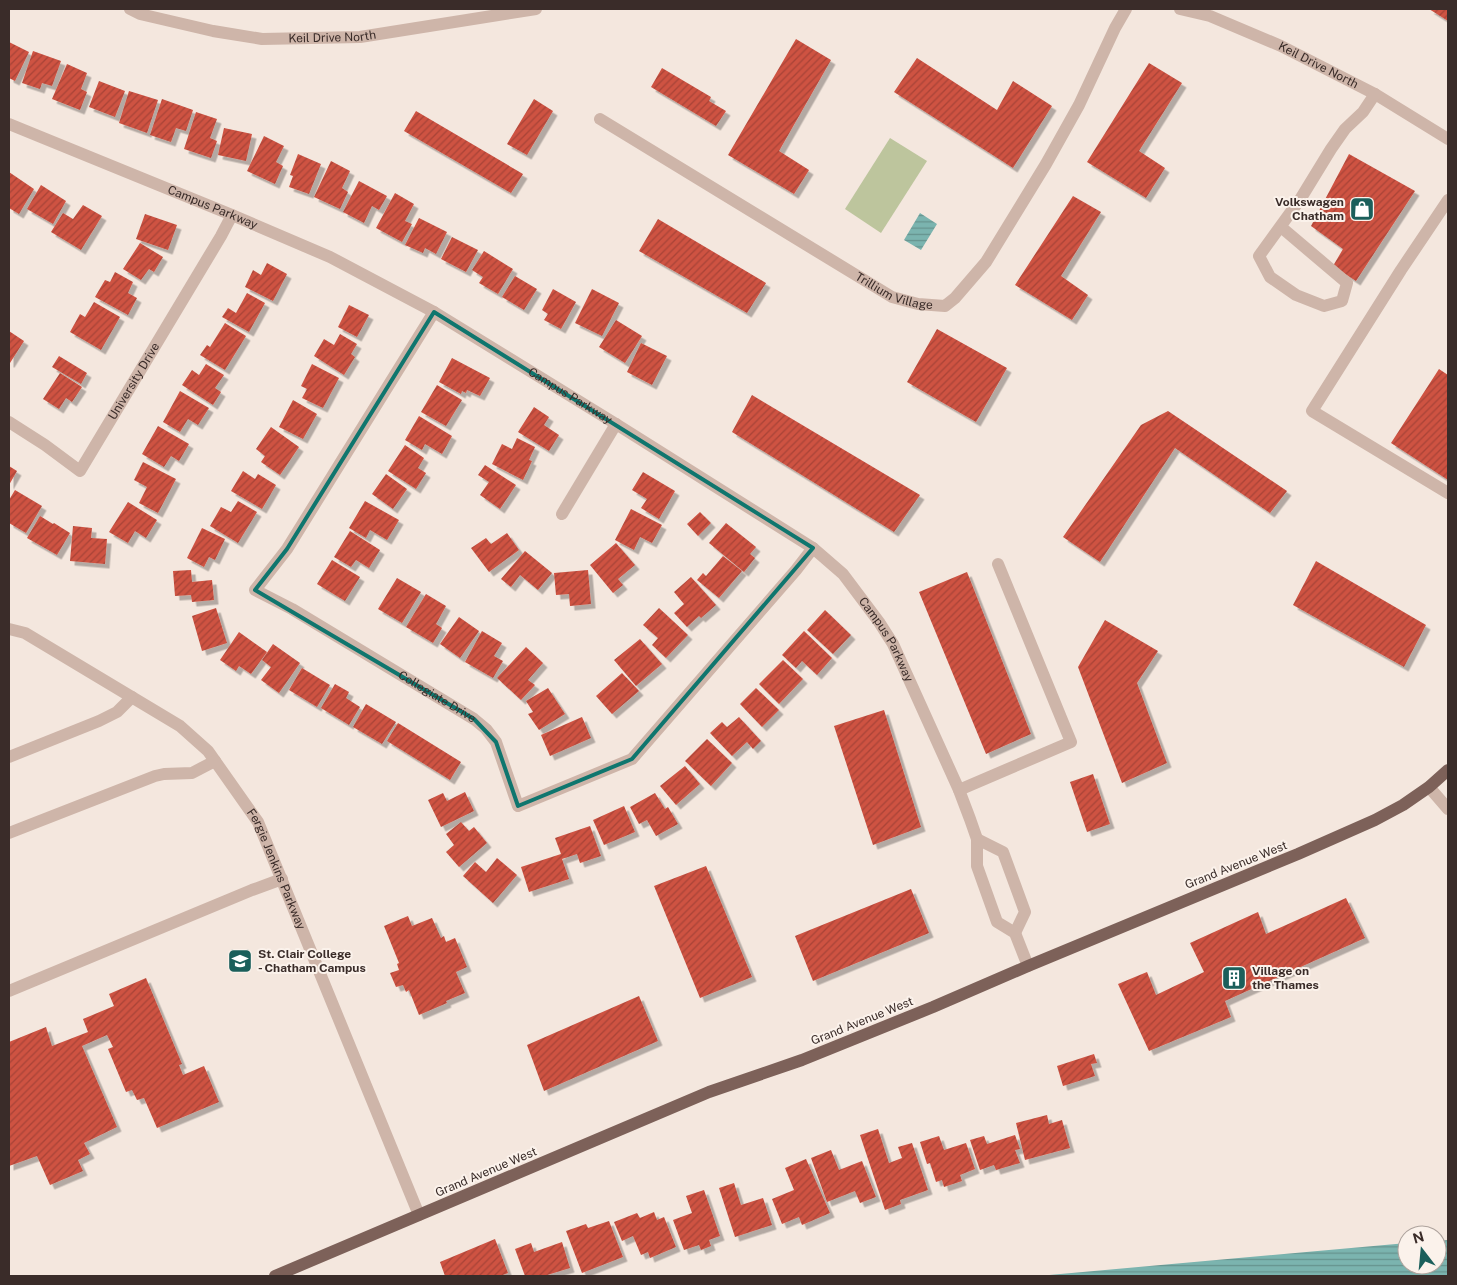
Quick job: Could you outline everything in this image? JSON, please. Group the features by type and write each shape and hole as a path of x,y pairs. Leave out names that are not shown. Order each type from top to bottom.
{"main road":[{"name":"Grand Avenue West","path":"274,1276 709,1092 802,1060 1298,854 1375,820 1403,805 1429,787 1448,770"}],"street":[{"name":"Keil Drive North","path":"130,9 140,14 213,31 262,39 360,37 536,9"},
{"name":"Trillium Village","path":"600,119 892,297 918,304 944,306 955,298 986,262 1041,173 1079,105 1115,28 1126,9"},
{"name":"Keil Drive North","path":"1180,9 1211,12 1375,94 1448,139"},
{"path":"1281,227 1347,283 1342,301 1324,306 1296,295 1270,277 1259,256 1301,198 1344,129 1363,112 1375,94"},
{"name":"Campus Parkway","path":"9,124 330,257 434,312 813,548 843,574 893,644 959,790 977,839 977,866 997,922 1015,933"},
{"path":"1448,200 1401,270 1312,411 1448,493"},
{"name":"University Drive","path":"9,422 45,445 80,471 232,215"},
{"name":"Collegiate Drive","path":"434,312 287,549 255,590 292,609 474,719 486,729 496,742 518,806 632,759 813,548"},
{"path":"562,514 616,424"},
{"path":"959,790 1071,742 998,564"},
{"name":"Fergie Jenkins Parkway","path":"9,629 25,633 180,726 208,751 258,822 419,1215"},
{"path":"9,757 118,712 132,697"},
{"path":"9,833 156,776 192,772 215,761"},
{"path":"1429,787 1448,809"},
{"path":"977,839 1003,852 1026,912 1015,933 1028,966"},
{"path":"9,991 282,879"}],"highlighted area":[{"path":"434,312 813,548 632,759 518,806 496,742 474,719 255,590 287,549"}],"green space":[{"path":"890,138 927,161 881,233 845,209"}],"water":[{"path":"920,213 937,224 921,250 904,240"},
{"path":"1447,1240 1448,1276 1038,1276 1397,1244 1397,1275 1447,1275"}],"building":[{"path":"1429,9 1448,9 1448,21"},
{"path":"796,39 831,60 779,151 809,170 794,194 728,155"},
{"path":"9,42 29,52 15,81 9,78"},
{"path":"33,51 61,61 52,86 42,83 40,89 22,83"},
{"path":"917,58 997,110 1013,81 1052,106 1013,168 894,92"},
{"path":"1149,63 1182,83 1139,151 1165,168 1146,198 1087,162"},
{"path":"67,64 87,73 81,89 87,92 80,110 52,99"},
{"path":"662,68 711,97 709,101 726,111 716,126 651,87"},
{"path":"99,81 125,91 115,117 89,107"},
{"path":"129,91 158,100 147,133 119,123"},
{"path":"162,99 193,110 186,131 176,128 171,142 150,135"},
{"path":"534,99 553,111 527,155 507,144"},
{"path":"416,111 523,174 511,193 404,131"},
{"path":"196,112 217,119 210,138 217,141 211,158 184,149"},
{"path":"224,128 252,134 246,161 218,155"},
{"path":"264,136 284,146 276,162 283,166 275,184 247,171"},
{"path":"298,154 321,164 309,194 289,187 293,176 290,175"},
{"name":"Volkswagen Chatham","path":"1349,154 1415,191 1356,281 1333,266 1343,249 1311,226"},
{"path":"331,161 350,171 342,188 348,192 340,209 314,197"},
{"path":"9,172 34,189 19,214 9,208"},
{"path":"359,181 387,196 379,210 372,206 364,223 343,212"},
{"path":"41,185 66,201 53,224 27,209"},
{"path":"395,193 414,204 405,221 412,224 402,242 376,228"},
{"path":"1073,196 1101,212 1061,276 1088,295 1072,320 1015,285"},
{"path":"83,205 102,216 81,250 51,232 63,213 73,219"},
{"path":"145,214 177,225 168,250 136,239"},
{"path":"419,218 447,232 436,254 425,248 423,253 405,245"},
{"path":"658,219 766,283 747,313 639,251"},
{"path":"452,237 478,250 466,272 441,259"},
{"path":"140,243 163,257 154,272 149,269 141,280 123,269"},
{"path":"484,251 513,269 498,294 479,283 483,277 472,270"},
{"path":"267,263 287,274 273,301 245,287 253,270 261,275"},
{"path":"115,272 133,282 128,293 137,298 128,315 95,297 105,280 110,282"},
{"path":"515,276 537,289 524,310 502,297"},
{"path":"553,289 576,302 561,329 544,320 548,314 542,310"},
{"path":"592,289 619,303 602,336 575,323"},
{"path":"247,293 265,303 249,332 222,317 228,308 236,313"},
{"path":"94,302 120,317 101,350 70,332 80,314 85,317"},
{"path":"349,305 369,315 357,337 338,327"},
{"path":"616,320 642,336 625,363 599,347"},
{"path":"225,323 246,336 225,370 200,355 207,345 210,347"},
{"path":"937,329 1007,368 976,422 907,382"},
{"path":"9,331 24,341 10,363 9,363"},
{"path":"340,334 357,344 351,354 355,357 344,375 314,356 324,339 334,345"},
{"path":"641,343 667,356 652,385 627,372"},
{"path":"59,356 87,373 81,384 52,367"},
{"path":"452,358 490,378 480,396 467,390 466,393 462,391 461,394 439,382"},
{"path":"206,364 224,375 215,388 221,392 213,405 182,385 192,370 199,375"},
{"path":"312,364 339,378 323,408 302,398 307,389 301,386"},
{"path":"1439,369 1448,375 1448,480 1391,443"},
{"path":"60,373 82,387 72,402 66,398 59,409 43,399"},
{"path":"437,385 462,400 446,426 421,412"},
{"path":"180,391 209,408 198,425 188,419 180,432 163,422"},
{"path":"752,395 920,495 894,532 732,432"},
{"path":"293,400 317,414 303,439 279,427"},
{"path":"534,407 549,417 544,425 559,435 549,451 518,432"},
{"path":"1168,411 1287,491 1270,513 1175,448 1100,562 1063,537 1141,425"},
{"path":"419,416 452,436 442,454 425,444 422,450 405,440"},
{"path":"158,426 189,444 179,461 171,456 164,467 142,454"},
{"path":"271,427 299,447 280,475 261,462 265,456 256,449"},
{"path":"517,438 535,447 529,460 532,461 523,480 492,464 502,444 512,449"},
{"path":"405,445 424,458 418,468 426,473 416,489 388,471"},
{"path":"143,462 176,479 158,513 139,503 147,487 134,480"},
{"path":"485,465 516,485 500,509 480,495 489,482 478,475"},
{"path":"9,466 17,471 9,485"},
{"path":"243,471 255,479 258,474 276,485 262,509 231,491"},
{"path":"643,472 675,491 659,519 641,508 647,499 632,490"},
{"path":"386,474 407,489 393,509 372,494"},
{"path":"15,490 42,506 26,533 9,523 9,500"},
{"path":"238,501 257,512 238,543 210,526 221,507 231,512"},
{"path":"365,501 399,520 387,540 370,530 366,538 349,528"},
{"path":"128,502 157,520 146,538 135,531 128,543 109,532"},
{"path":"631,509 662,525 652,543 640,537 634,550 615,540"},
{"path":"700,512 711,523 698,536 687,524"},
{"path":"40,516 70,533 57,555 27,538"},
{"path":"726,523 756,547 750,554 755,558 744,572 709,543"},
{"path":"73,526 92,528 91,538 107,539 105,564 70,561"},
{"path":"202,528 225,539 215,560 209,557 204,567 187,558"},
{"path":"350,531 380,550 369,568 356,560 351,567 334,557"},
{"path":"507,533 519,550 489,572 471,548 486,538 491,544"},
{"path":"616,543 635,565 618,579 623,585 613,593 590,565"},
{"path":"525,551 552,573 538,590 520,575 511,587 501,579"},
{"path":"723,556 742,571 719,598 697,580 703,573 706,576"},
{"path":"332,560 360,577 345,601 317,584"},
{"path":"1316,561 1426,625 1404,667 1293,605"},
{"path":"191,570 192,582 212,580 214,600 192,602 191,595 175,596 173,571"},
{"path":"588,570 591,604 570,606 569,594 556,595 554,573"},
{"path":"967,572 1031,734 986,754 919,592"},
{"path":"691,577 716,605 701,618 699,616 687,627 674,613 684,604 674,592"},
{"path":"397,578 421,592 402,623 378,609"},
{"path":"426,594 446,606 436,624 442,628 433,643 406,627"},
{"path":"216,608 227,643 202,651 192,616"},
{"path":"659,608 688,635 666,658 652,645 658,638 643,625"},
{"path":"825,610 851,635 833,654 807,630"},
{"path":"459,617 479,631 460,658 440,644"},
{"path":"1105,620 1158,651 1137,683 1167,763 1122,783 1078,667"},
{"path":"482,631 502,643 494,656 503,661 493,678 465,662"},
{"path":"804,631 832,658 817,675 802,661 796,668 782,655"},
{"path":"239,632 267,652 251,674 239,666 236,671 220,660"},
{"path":"640,639 662,664 636,686 614,660"},
{"path":"273,644 300,663 279,693 261,680 271,667 262,660"},
{"path":"526,647 543,663 528,680 535,685 521,700 497,678"},
{"path":"783,660 803,679 779,704 759,684"},
{"path":"302,668 330,685 317,707 289,690"},
{"path":"622,673 639,691 612,714 596,696"},
{"path":"335,684 349,692 346,698 360,707 349,725 321,708"},
{"path":"548,688 565,714 539,730 528,714 533,712 526,701"},
{"path":"756,688 779,710 762,727 740,704"},
{"path":"366,704 396,722 382,744 353,727"},
{"path":"884,710 921,827 873,845 834,726"},
{"path":"582,717 591,738 550,756 541,735"},
{"path":"739,717 761,741 753,749 747,742 732,756 710,733 722,722 727,727"},
{"path":"398,723 461,762 450,780 387,741"},
{"path":"707,739 732,763 711,786 685,761"},
{"path":"685,766 700,784 676,805 660,786"},
{"path":"1093,774 1110,824 1087,832 1070,782"},
{"path":"465,792 474,811 441,827 428,800 443,793 447,801"},
{"path":"655,793 665,809 668,807 678,824 656,836 647,820 639,824 630,807"},
{"path":"624,806 635,832 604,845 593,820"},
{"path":"461,822 469,831 474,827 487,843 459,867 446,852 454,845 446,834"},
{"path":"590,826 601,856 580,863 577,854 562,859 569,879 529,892 521,867 561,854 555,838"},
{"path":"497,858 517,875 493,903 463,876 475,862 486,872"},
{"path":"706,866 752,977 700,998 654,886"},
{"path":"911,889 929,933 813,981 795,936"},
{"name":"Village on the Thames","path":"1346,898 1365,938 1225,1001 1231,1017 1149,1051 1118,984 1147,972 1156,995 1204,972 1190,943 1258,912 1266,934"},
{"path":"408,916 412,926 432,918 441,938 444,936 446,942 455,938 467,967 456,972 465,993 419,1015 409,990 406,992 403,985 396,987 390,973 399,970 397,964 399,963 384,926"},
{"path":"146,978 182,1064 179,1065 183,1075 204,1066 219,1102 157,1128 144,1098 137,1100 132,1090 126,1092 108,1049 113,1047 107,1035 82,1046 117,1127 84,1143 90,1154 78,1160 83,1171 50,1185 37,1156 9,1166 9,1042 46,1027 52,1046 88,1032 83,1019 114,1006 109,994"},
{"path":"639,996 658,1041 544,1091 527,1045"},
{"path":"1094,1054 1097,1063 1091,1064 1095,1076 1063,1086 1057,1066"},
{"path":"1047,1115 1049,1124 1062,1120 1070,1148 1025,1160 1016,1123"},
{"path":"878,1129 889,1163 902,1158 898,1147 912,1143 928,1190 900,1200 901,1204 885,1210 860,1135"},
{"path":"1015,1135 1020,1149 1015,1150 1020,1163 996,1170 994,1165 980,1170 970,1140 984,1136 987,1144"},
{"path":"939,1136 944,1150 966,1143 975,1169 960,1175 962,1181 944,1187 942,1180 936,1182 930,1163 927,1164 920,1142"},
{"path":"831,1150 839,1170 862,1161 876,1197 860,1203 855,1191 827,1202 811,1158"},
{"path":"806,1159 830,1213 802,1225 799,1217 782,1224 772,1199 794,1190 785,1168"},
{"path":"734,1183 741,1205 763,1198 772,1225 735,1237 719,1188"},
{"path":"704,1190 720,1236 709,1240 711,1246 701,1250 699,1245 684,1250 673,1220 692,1213 686,1196"},
{"path":"654,1212 657,1220 664,1217 676,1247 650,1258 648,1252 641,1255 633,1236 622,1241 614,1222 637,1213 640,1218"},
{"path":"609,1221 623,1257 582,1273 566,1231 586,1224 588,1228"},
{"path":"495,1239 508,1273 500,1276 445,1276 440,1262"},
{"path":"562,1242 570,1268 544,1276 525,1276 515,1249 531,1243 534,1252"}],"place":[{"name":"Volkswagen Chatham","path":"1362,209"},
{"name":"St. Clair College - Chatham Campus","path":"240,961"},
{"name":"Village on the Thames","path":"1234,978"}]}
